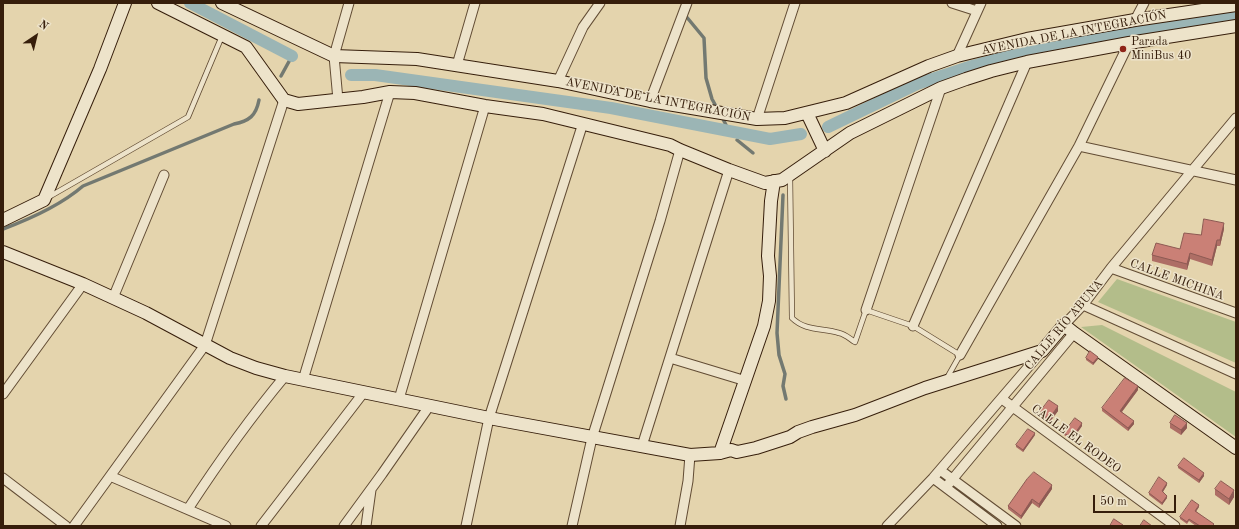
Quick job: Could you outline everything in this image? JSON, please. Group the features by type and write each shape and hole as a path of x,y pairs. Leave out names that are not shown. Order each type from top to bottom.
{"main road":[{"path":"3,220 44,200 100,69 125,3"},
{"path":"158,3 223,34 246,47 284,100"},
{"name":"AVENIDA DE LA INTEGRACIÓN","path":"222,3 334,56 417,59 558,81 650,101 757,119 785,118 846,103 929,66 957,56 1027,39 1232,5"},
{"name":"AVENIDA DE LA INTEGRACIÓN","path":"284,100 298,104 338,100 390,92 416,93 485,106 543,114 670,145 729,170 765,183 782,180 790,176 825,152 850,132 941,88 991,71 1027,62 1129,43 1236,26"},
{"path":"807,113 825,152"},
{"path":"720,453 746,382 764,326 769,301 770,276 768,256 771,201 774,181"},
{"path":"3,252 83,284 146,313 205,346 256,368 303,380 489,418 690,455 720,453 731,450 737,452 790,438 798,432 812,427 855,415 925,388 1042,351"},
{"path":"1064,325 1236,448"},
{"name":"CALLE RÍO ABUNA","path":"1042,351 1064,325"}],"street":[{"path":"338,100 334,56 349,3"},
{"path":"457,65 475,3"},
{"path":"558,81 583,27 600,3"},
{"path":"650,101 687,3"},
{"path":"757,119 795,3"},
{"path":"952,3 979,7 957,56"},
{"path":"1135,20 1144,3"},
{"path":"960,355 1079,146 1129,43"},
{"path":"913,326 1027,62"},
{"path":"866,310 941,88"},
{"path":"303,380 390,92"},
{"path":"74,526 205,346 284,100"},
{"path":"399,399 485,106"},
{"name":"CALLE RÍO ABUNA","path":"1064,325 1083,305 1111,268 1194,171 1236,118"},
{"path":"466,526 489,418 583,123"},
{"path":"1079,146 1236,180"},
{"path":"572,526 592,438 660,221 680,150"},
{"path":"642,446 729,170"},
{"path":"113,298 164,175"},
{"name":"CALLE MICHINA","path":"1111,268 1236,313"},
{"path":"3,394 83,284"},
{"path":"1083,305 1236,374"},
{"path":"946,488 1074,333"},
{"name":"CALLE RÍO ABUNA","path":"887,526 933,478 1002,400 1042,351"},
{"path":"670,358 746,382"},
{"path":"188,509 262,403 285,376"},
{"path":"261,526 364,392"},
{"name":"CALLE EL RODEO","path":"1002,400 1176,526"},
{"path":"344,526 372,489 430,405"},
{"path":"680,526 688,482 690,455"},
{"path":"940,470 1016,526"},
{"path":"110,476 226,526"},
{"path":"3,478 66,526"},
{"path":"933,478 997,526"},
{"path":"366,526 372,489"}],"lane":[{"path":"44,200 188,117 223,34"},
{"path":"790,176 792,318 798,324 807,328 841,333 855,342 866,310 913,326 960,355 946,381"}],"green space":[{"path":"1117,279 1236,322 1236,363 1098,302"},
{"path":"1102,325 1236,392 1236,437 1081,327"}],"building":[{"path":"1204,219 1224,223 1220,240 1217,240 1212,260 1190,253 1187,264 1152,255 1156,243 1180,249 1184,233 1201,235"},
{"path":"1090,351 1098,357 1093,363 1086,358"},
{"path":"1125,378 1138,386 1120,411 1134,421 1128,428 1102,408"},
{"path":"1049,400 1058,406 1049,419 1040,412"},
{"path":"1175,415 1187,423 1181,430 1170,423"},
{"path":"1075,418 1082,423 1072,438 1064,433"},
{"path":"1028,429 1035,433 1023,450 1016,445"},
{"path":"1184,458 1204,473 1199,480 1178,466"},
{"path":"1034,472 1052,485 1039,504 1032,499 1021,516 1008,506 1027,479"},
{"path":"1159,477 1167,483 1162,491 1167,496 1162,503 1149,493"},
{"path":"1221,481 1234,490 1229,499 1215,489"},
{"path":"1192,500 1199,505 1195,511 1214,524 1212,526 1200,526 1189,519 1187,522 1180,517"},
{"path":"1114,519 1123,525 1110,526"},
{"path":"1144,520 1152,526 1140,526"}],"waterway":[{"path":"190,3 292,56"},
{"path":"828,127 917,84 972,66 1039,48 1165,28 1236,14"},
{"path":"685,15 704,38 706,78 712,99 718,110"},
{"path":"281,76 292,56"},
{"path":"351,75 375,75 611,108 770,139 801,134"},
{"path":"3,229 45,211 83,186 248,119 254,114 259,100"},
{"path":"722,117 726,125"},
{"path":"737,140 753,153"},
{"path":"783,195 777,333 779,355 785,374 783,386 786,399"}],"place":[{"name":"Parada MiniBus 40","path":"1123,49"}]}
